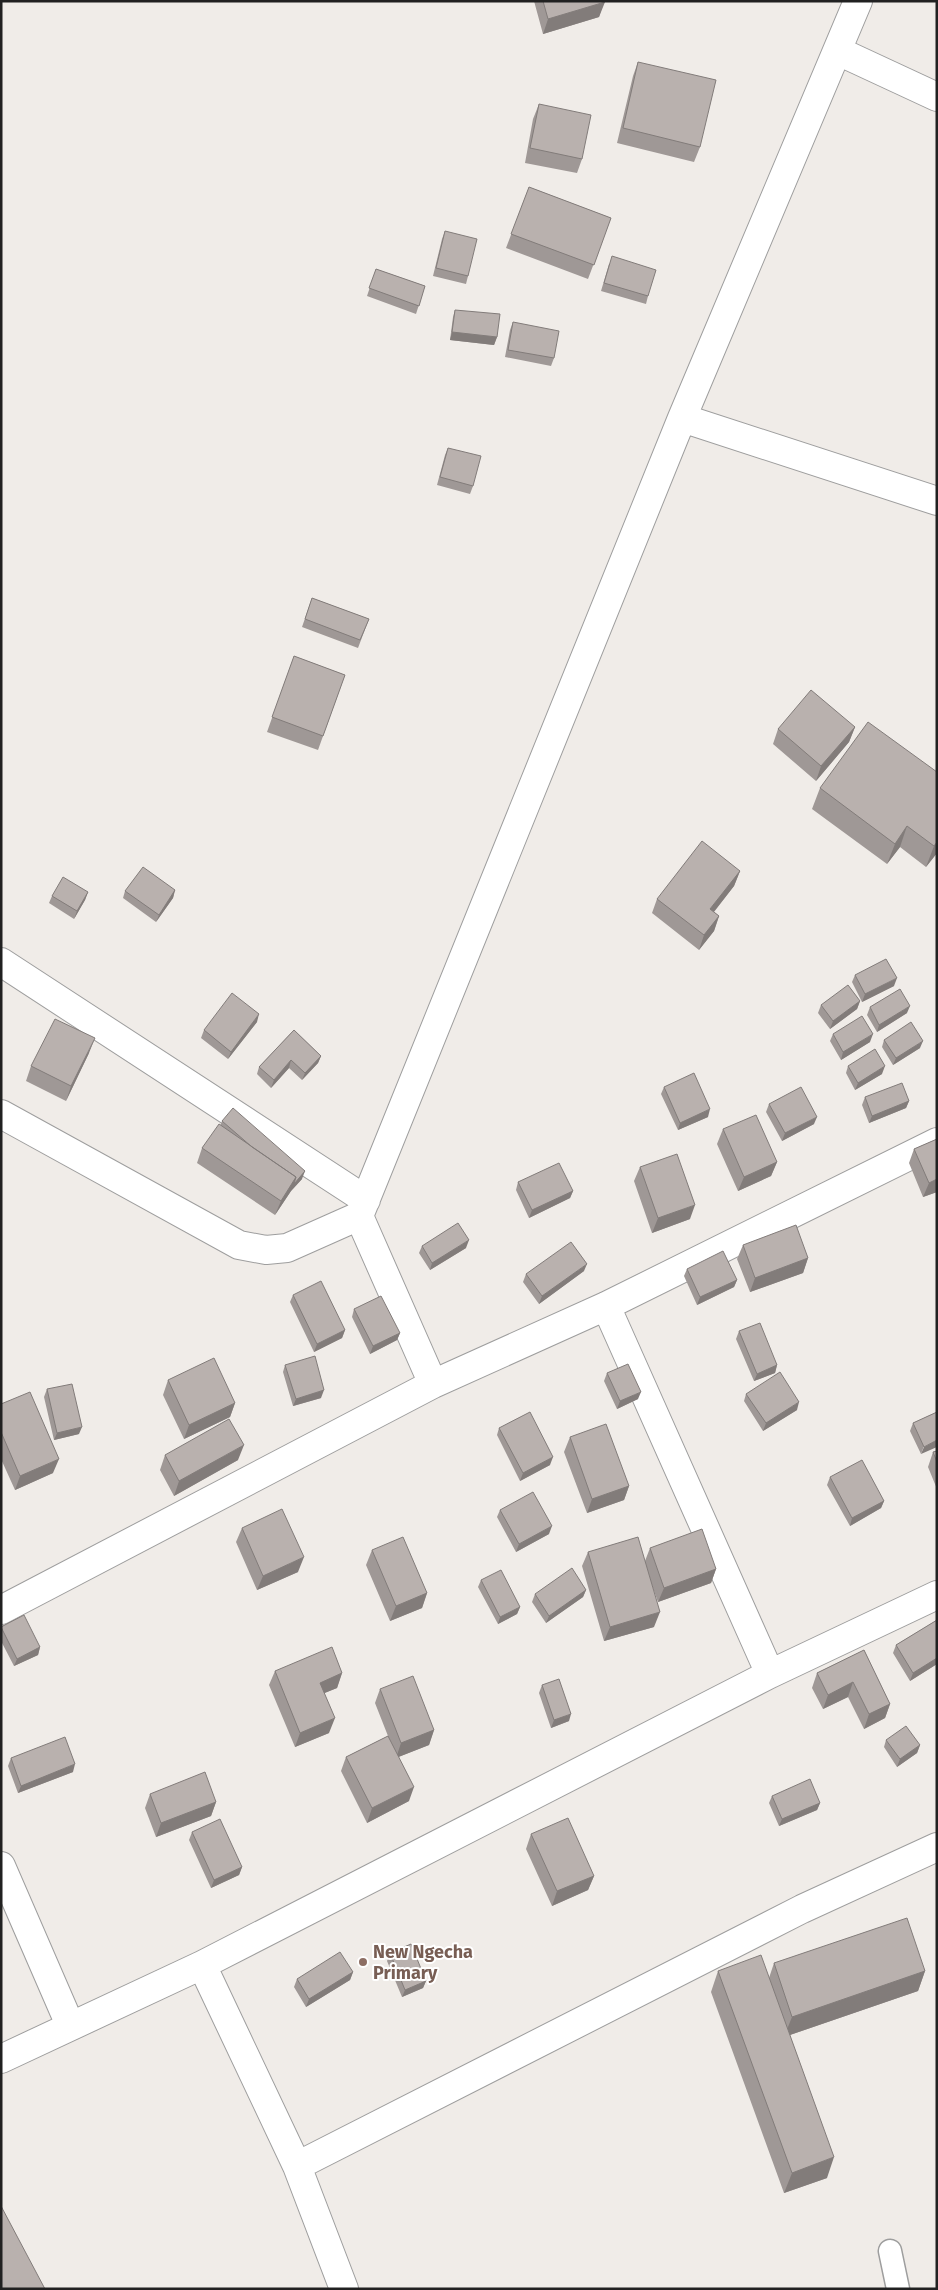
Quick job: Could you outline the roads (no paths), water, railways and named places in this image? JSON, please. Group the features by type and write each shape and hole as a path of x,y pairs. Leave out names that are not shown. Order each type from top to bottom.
{"street":[{"path":"1,1114 239,1245 266,1250 287,1248 362,1208 682,418 858,1"},
{"path":"838,50 937,97"},
{"path":"682,418 937,501"},
{"path":"1,962 362,1208 433,1384"},
{"path":"1,1610 433,1384 606,1306 937,1142"},
{"path":"606,1306 770,1674"},
{"path":"1,2058 202,1965 770,1674 937,1594"},
{"path":"296,2166 802,1909 937,1847"},
{"path":"1,1866 70,2025"},
{"path":"202,1965 296,2166 344,2289"}],"lane":[{"path":"890,2251 898,2289"}],"place":[{"name":"New Ngecha Primary","path":"363,1962"}]}
